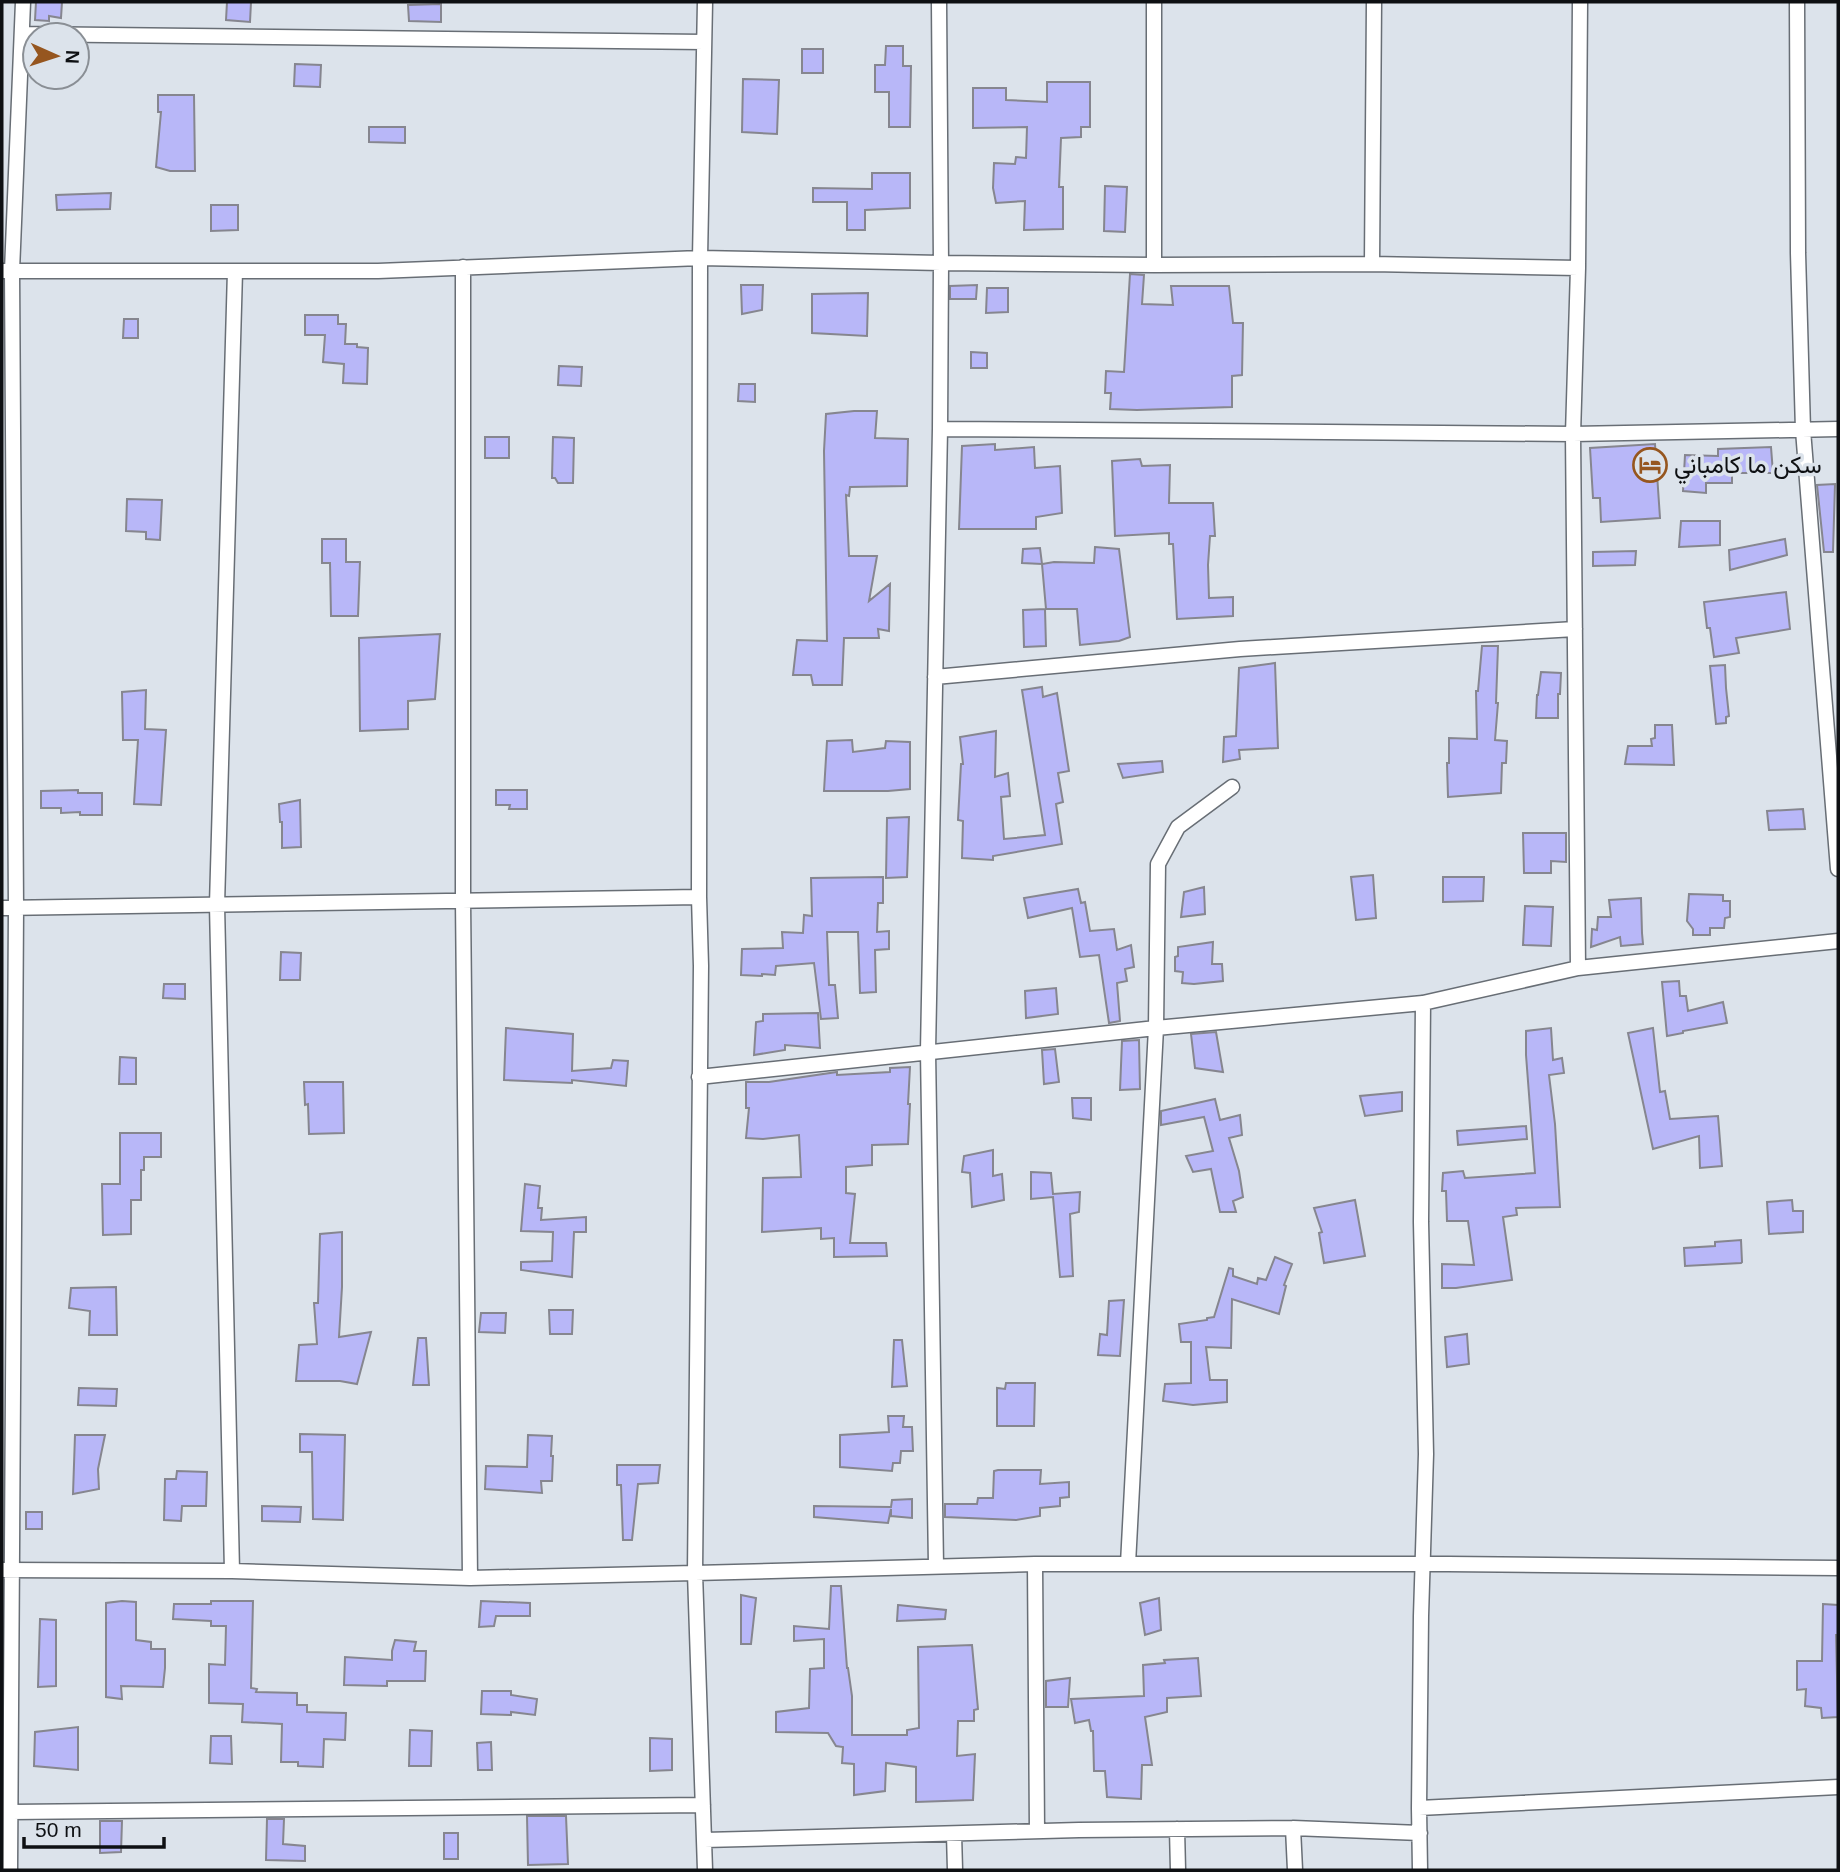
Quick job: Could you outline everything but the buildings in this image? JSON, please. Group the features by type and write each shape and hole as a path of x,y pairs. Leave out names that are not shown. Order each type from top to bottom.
{"street":[{"path":"22,21 23,2"},
{"path":"705,2 700,258 701,966 695,1573 705,1870"},
{"path":"936,1566 928,1051 940,429 939,2"},
{"path":"1154,2 1154,265"},
{"path":"1371,264 1374,2"},
{"path":"1578,968 1573,434 1578,268 1580,2"},
{"path":"1797,2 1798,253 1803,430 1838,869"},
{"path":"91,35 704,42"},
{"path":"10,1870 7,1570 7,271 21,50"},
{"path":"7,271 378,271 700,258 941,263 1371,264 1578,268"},
{"path":"463,267 463,901 470,1577"},
{"path":"232,1571 217,905 235,271"},
{"path":"940,429 1573,434 1838,429"},
{"path":"935,677 1240,649 1575,629"},
{"path":"1128,1564 1156,1028 1158,864 1178,827 1232,787"},
{"path":"9,908 699,897"},
{"path":"699,1077 928,1051 1423,1003 1578,968 1838,941"},
{"path":"1420,1870 1426,1454 1421,1222 1423,1003"},
{"path":"7,1570 232,1571 470,1577 1035,1564 1838,1568"},
{"path":"1035,1564 1037,1831"},
{"path":"1419,1808 1838,1787"},
{"path":"10,1812 703,1805"},
{"path":"704,1840 1177,1829 1293,1828 1420,1833"},
{"path":"1293,1828 1295,1870"},
{"path":"1177,1829 1178,1870"},
{"path":"954,1833 955,1870"}],"place":[{"name":"سكن ما كامباني","path":"1650,465"}]}
